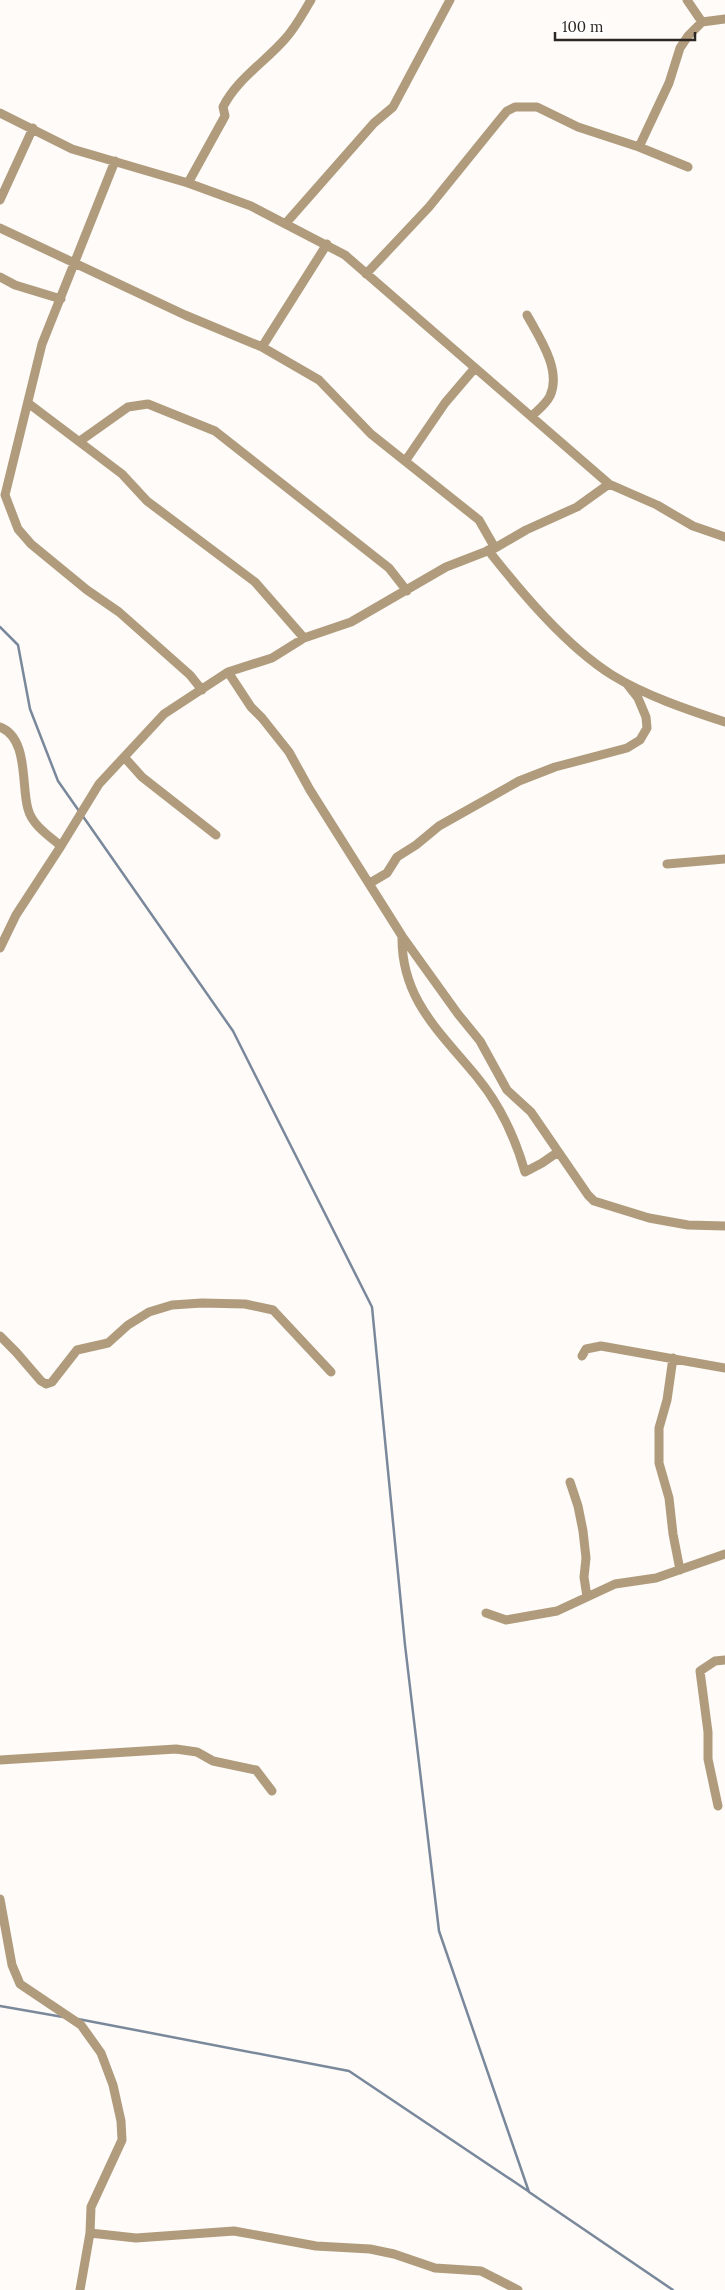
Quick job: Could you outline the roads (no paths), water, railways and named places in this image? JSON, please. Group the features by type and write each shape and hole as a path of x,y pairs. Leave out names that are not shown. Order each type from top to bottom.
{"street":[{"path":"188,183 225,116 223,107 231,90 284,40 294,28 311,0"},
{"path":"286,223 374,123 393,107 450,0"},
{"path":"687,0 702,22"},
{"path":"639,147 669,83 680,48 688,36 702,22 725,19"},
{"path":"366,274 429,208 507,111 515,107 537,107 578,128 639,147 688,167"},
{"path":"0,113 72,149 188,183 251,206 327,244 345,255 474,369 532,416 609,484 657,505 693,526 725,536"},
{"path":"0,200 33,128"},
{"path":"115,161 42,344 5,495 18,529 50,562 133,624 190,675 202,690"},
{"path":"0,228 185,315 262,347 318,380 370,434 406,460 479,520 492,549 546,619 595,663 627,684 725,722"},
{"path":"262,347 327,244"},
{"path":"0,277 15,285 61,299"},
{"path":"527,315 547,352 554,383 550,396 532,416"},
{"path":"406,460 445,403 474,369"},
{"path":"28,403 122,474 147,501 255,582 304,638"},
{"path":"80,441 128,407 138,404 148,404 203,425 215,431 388,568 406,591"},
{"path":"0,948 16,915 62,846 99,784 164,714 228,672 272,658 304,638 351,622 446,566 492,549 526,530 577,507 609,484"},
{"path":"228,672 251,706 289,752 310,790 402,936 458,1014 480,1041 507,1090 531,1112 594,1202 659,1220 688,1225 725,1226"},
{"path":"370,883 387,873 397,857 416,845 439,826 518,781 555,767 627,748 640,740 647,728 646,718 638,698 627,684"},
{"path":"0,727 6,729 16,742 24,766 28,810 36,824 62,846"},
{"path":"125,758 142,777 216,835"},
{"path":"667,864 725,859"},
{"path":"402,936 401,957 407,978 418,1004 442,1038 477,1077 501,1111 518,1145 525,1172 558,1152"},
{"path":"0,1336 41,1382 46,1384 52,1382 77,1350 108,1343 128,1325 149,1312 172,1305 202,1303 245,1304 273,1310 331,1372"},
{"path":"582,1356 586,1349 601,1346 725,1368"},
{"path":"673,1358 667,1400 659,1428 659,1463 670,1498 673,1534 680,1570"},
{"path":"570,1482 578,1506 583,1531 586,1558 584,1578 587,1597"},
{"path":"486,1613 506,1620 557,1611 615,1584 656,1578 725,1554"},
{"path":"718,1806 708,1759 708,1732 700,1671 715,1661 725,1660"},
{"path":"0,1760 176,1749 197,1752 206,1755 213,1761 256,1770 272,1791"},
{"path":"0,1899 9,1951 20,1984 81,2025 100,2053 113,2085 121,2121 122,2140 91,2207 90,2233 80,2290"},
{"path":"90,2233 136,2238 234,2231 316,2246 370,2249 394,2254 435,2268 481,2271 518,2290"}],"waterway":[{"path":"0,627 18,645 30,709 58,781 79,811"},
{"path":"82,815 233,1031 372,1307 405,1645 439,1931 529,2192 673,2290"},
{"path":"0,2006 63,2017"},
{"path":"78,2019 349,2071 528,2191"}]}
